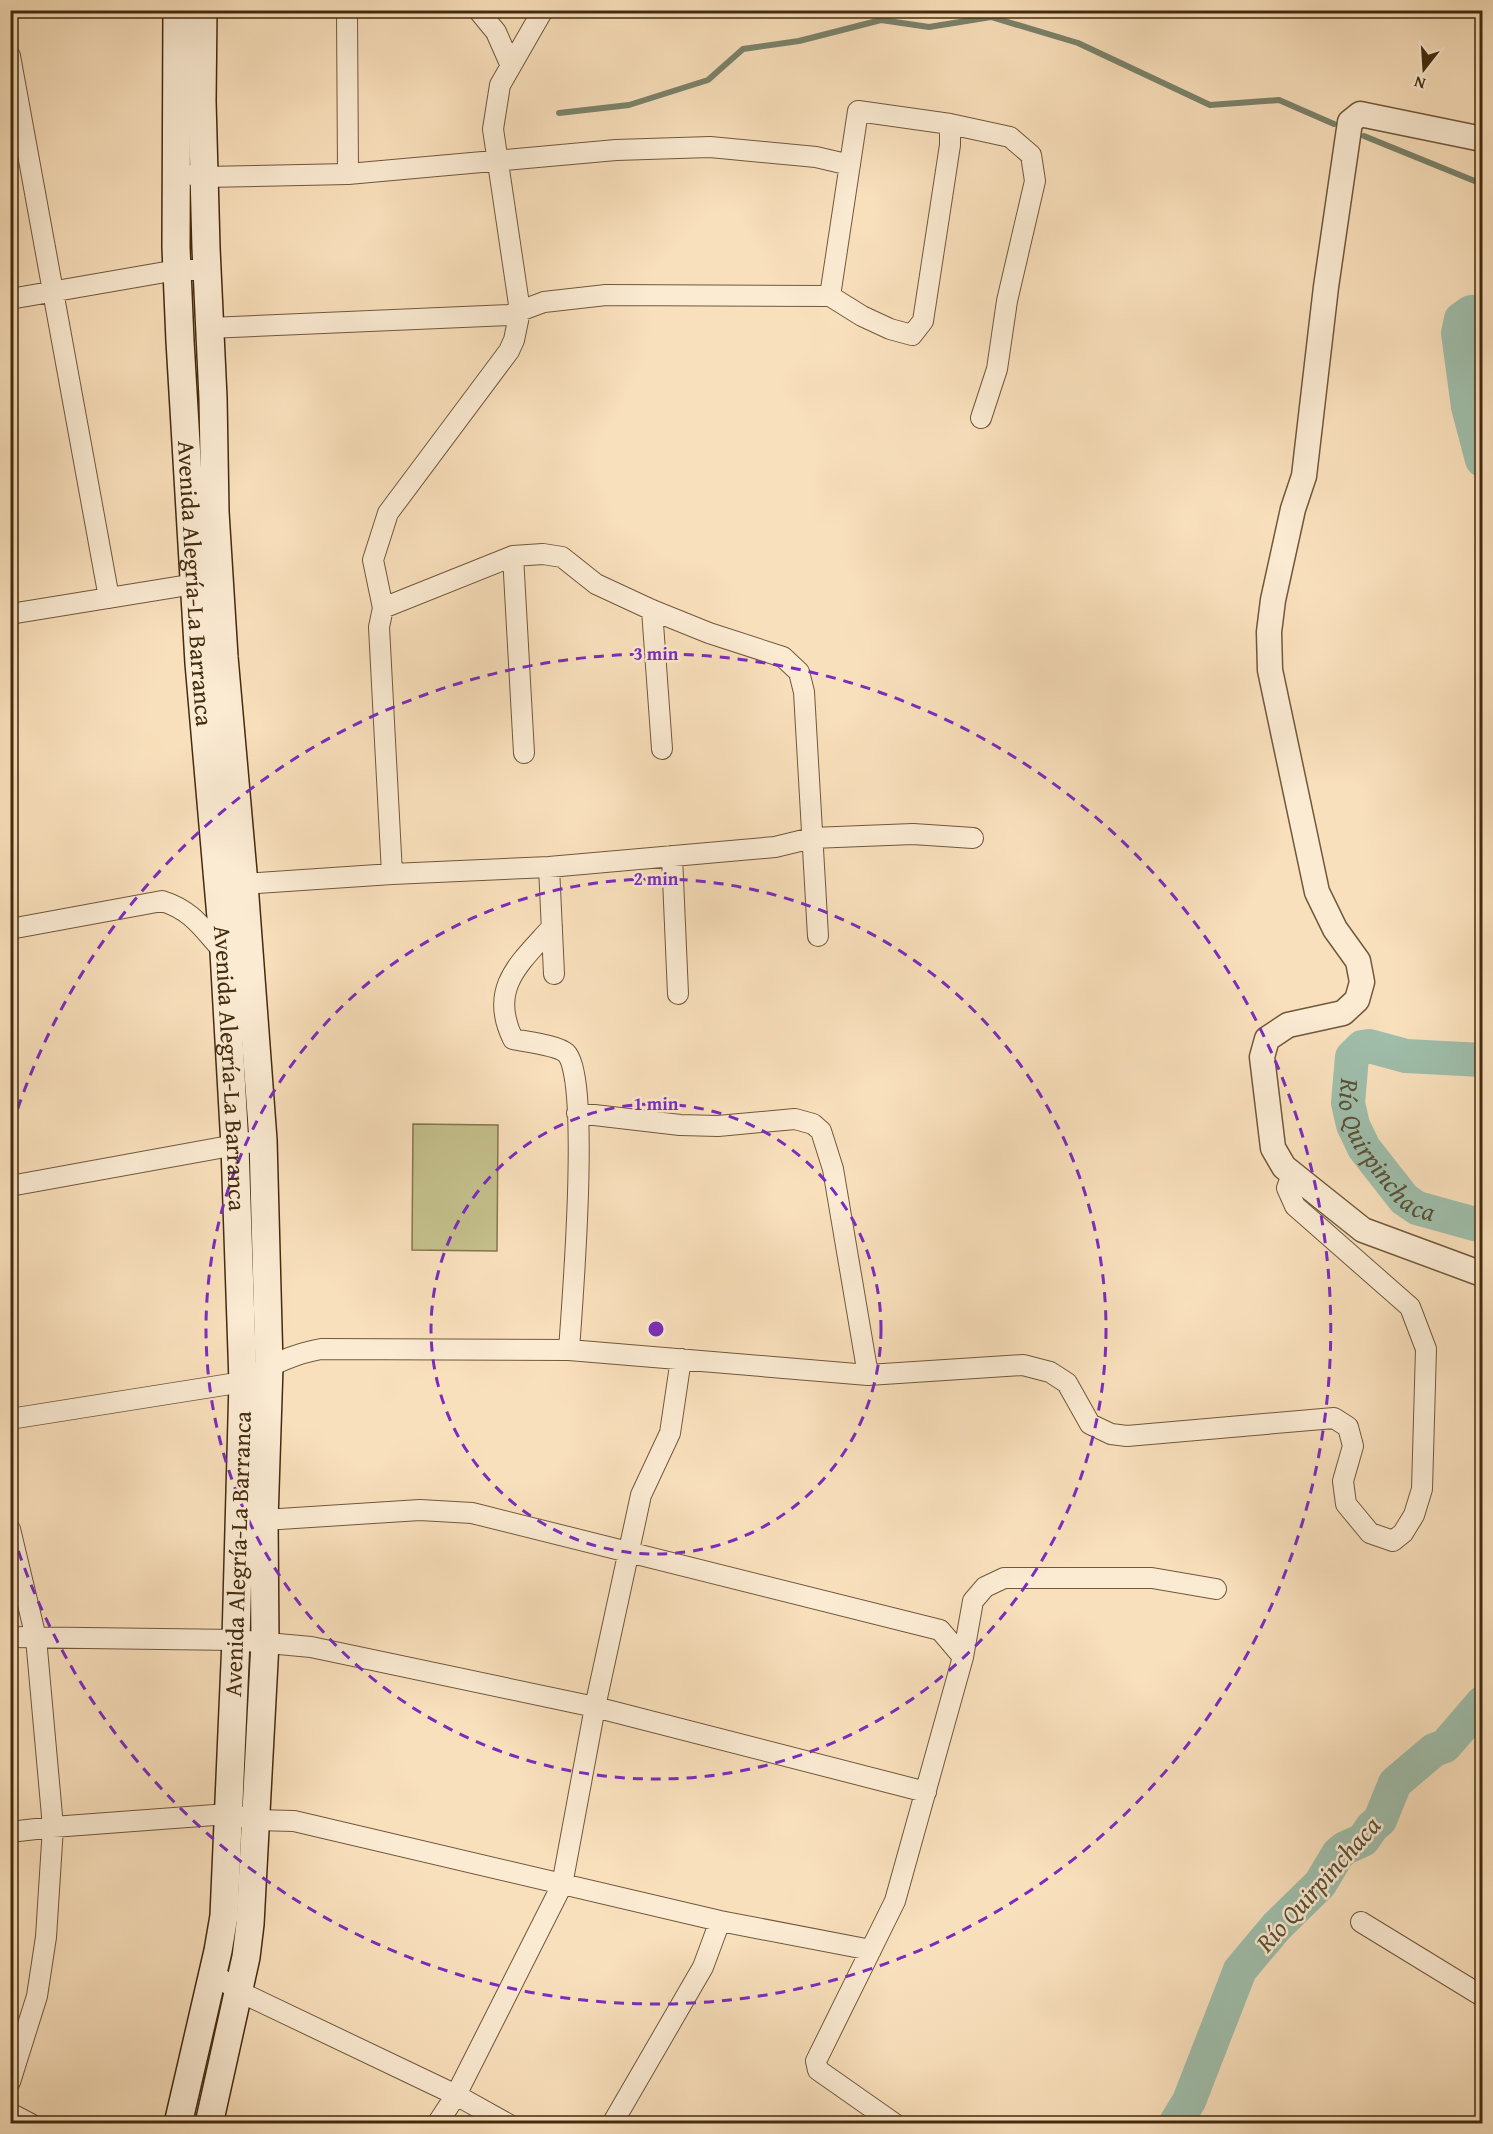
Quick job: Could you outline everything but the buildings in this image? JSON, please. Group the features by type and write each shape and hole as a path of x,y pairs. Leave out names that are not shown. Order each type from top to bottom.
{"main road":[{"name":"Avenida Alegría-La Barranca","path":"177,10 177,270 206,582 244,884 264,1140 268,1366 236,1640 224,1916 178,2124"},
{"name":"Avenida Alegría-La Barranca","path":"203,10 202,101 214,512 206,582 235,1146 243,1382 251,1518 265,1643 250,1923 246,1957 208,2124"}],"street":[{"path":"347,10 348,174"},
{"path":"478,10 496,32 511,66"},
{"path":"392,874 379,627 383,608 373,560 388,513 509,351 514,340 520,311 494,129 500,85 543,10"},
{"path":"10,56 109,598"},
{"path":"830,296 858,111 950,124 1010,137 1031,155 1035,181 1007,301 997,369 981,418"},
{"path":"1482,139 1360,114 1350,122 1326,287 1304,476 1293,509 1273,600 1269,632 1270,670 1317,892 1335,929 1358,961 1362,982 1357,1000 1342,1013 1288,1025 1268,1040 1262,1057 1273,1148 1284,1167 1363,1230 1482,1274"},
{"path":"209,328 508,315 544,302 606,295 830,296 862,316 890,329 912,335 923,321 950,145 950,124"},
{"path":"177,173 204,177 348,174 616,150 710,147 816,157 850,165"},
{"path":"10,299 177,270 207,270"},
{"path":"383,608 513,556 543,554 562,557 596,584 652,610 710,633 783,657 799,672 804,692 818,936"},
{"path":"513,556 524,753"},
{"path":"10,614 206,582"},
{"path":"652,610 662,749"},
{"path":"244,884 549,867 775,847 812,838 913,834 973,838"},
{"path":"672,856 678,994"},
{"path":"549,867 554,974"},
{"path":"10,929 162,901 182,908 208,932 224,952 250,974"},
{"path":"552,927 517,967 507,984 504,1009 513,1040 561,1050 568,1055 576,1074 579,1172 569,1350"},
{"path":"577,1113 680,1125 718,1126 795,1119 813,1124 821,1131 833,1169 868,1375"},
{"path":"10,1186 264,1140"},
{"path":"10,1419 243,1382 268,1366 296,1355 321,1349 569,1350 868,1375 1023,1365 1050,1371 1067,1383 1090,1424 1111,1434 1127,1436 1334,1418 1348,1427 1353,1446 1343,1480 1346,1504 1370,1533 1393,1541 1403,1533 1414,1515 1422,1489 1426,1349 1410,1307 1295,1206 1287,1188 1292,1174"},
{"path":"436,2124 456,2095 562,1885 595,1707 641,1495 670,1433 681,1359"},
{"path":"251,1518 420,1510 472,1513 940,1630 963,1657"},
{"path":"10,1529 36,1638 53,1827 46,1937 37,1996 10,2082"},
{"path":"895,2124 818,2070 816,2061 895,1901 963,1657 973,1601 985,1587 1004,1578 1152,1578 1216,1589"},
{"path":"10,1637 236,1640 311,1647 595,1707 926,1792"},
{"path":"10,1832 228,1814 256,1820 294,1821 720,1922 872,1950"},
{"path":"612,2124 703,1967 720,1922"},
{"path":"1361,1922 1482,1996"},
{"path":"213,1973 238,1991 456,2095 508,2124"},
{"path":"10,2113 31,2124"}],"shaded area":[{"path":"413,1124 498,1125 497,1251 412,1250"}],"waterway":[{"path":"559,113 629,105 708,80 743,49 799,41 881,20 929,27 991,17 1078,43 1210,105 1279,100 1334,124"},
{"path":"1364,136 1482,184"},
{"name":"Río Quirpinchaca","path":"1482,312 1471,312 1461,319 1458,333 1468,407 1482,460"},
{"name":"Río Quirpinchaca","path":"1482,1060 1406,1056 1369,1046 1362,1047 1352,1057 1348,1103 1353,1125 1364,1148 1404,1199 1417,1208 1482,1226"},
{"name":"Río Quirpinchaca","path":"1175,2124 1189,2101 1240,1970 1277,1926 1320,1884 1338,1854 1345,1848 1363,1840 1380,1820 1395,1783 1434,1750 1445,1746 1482,1703"}]}
